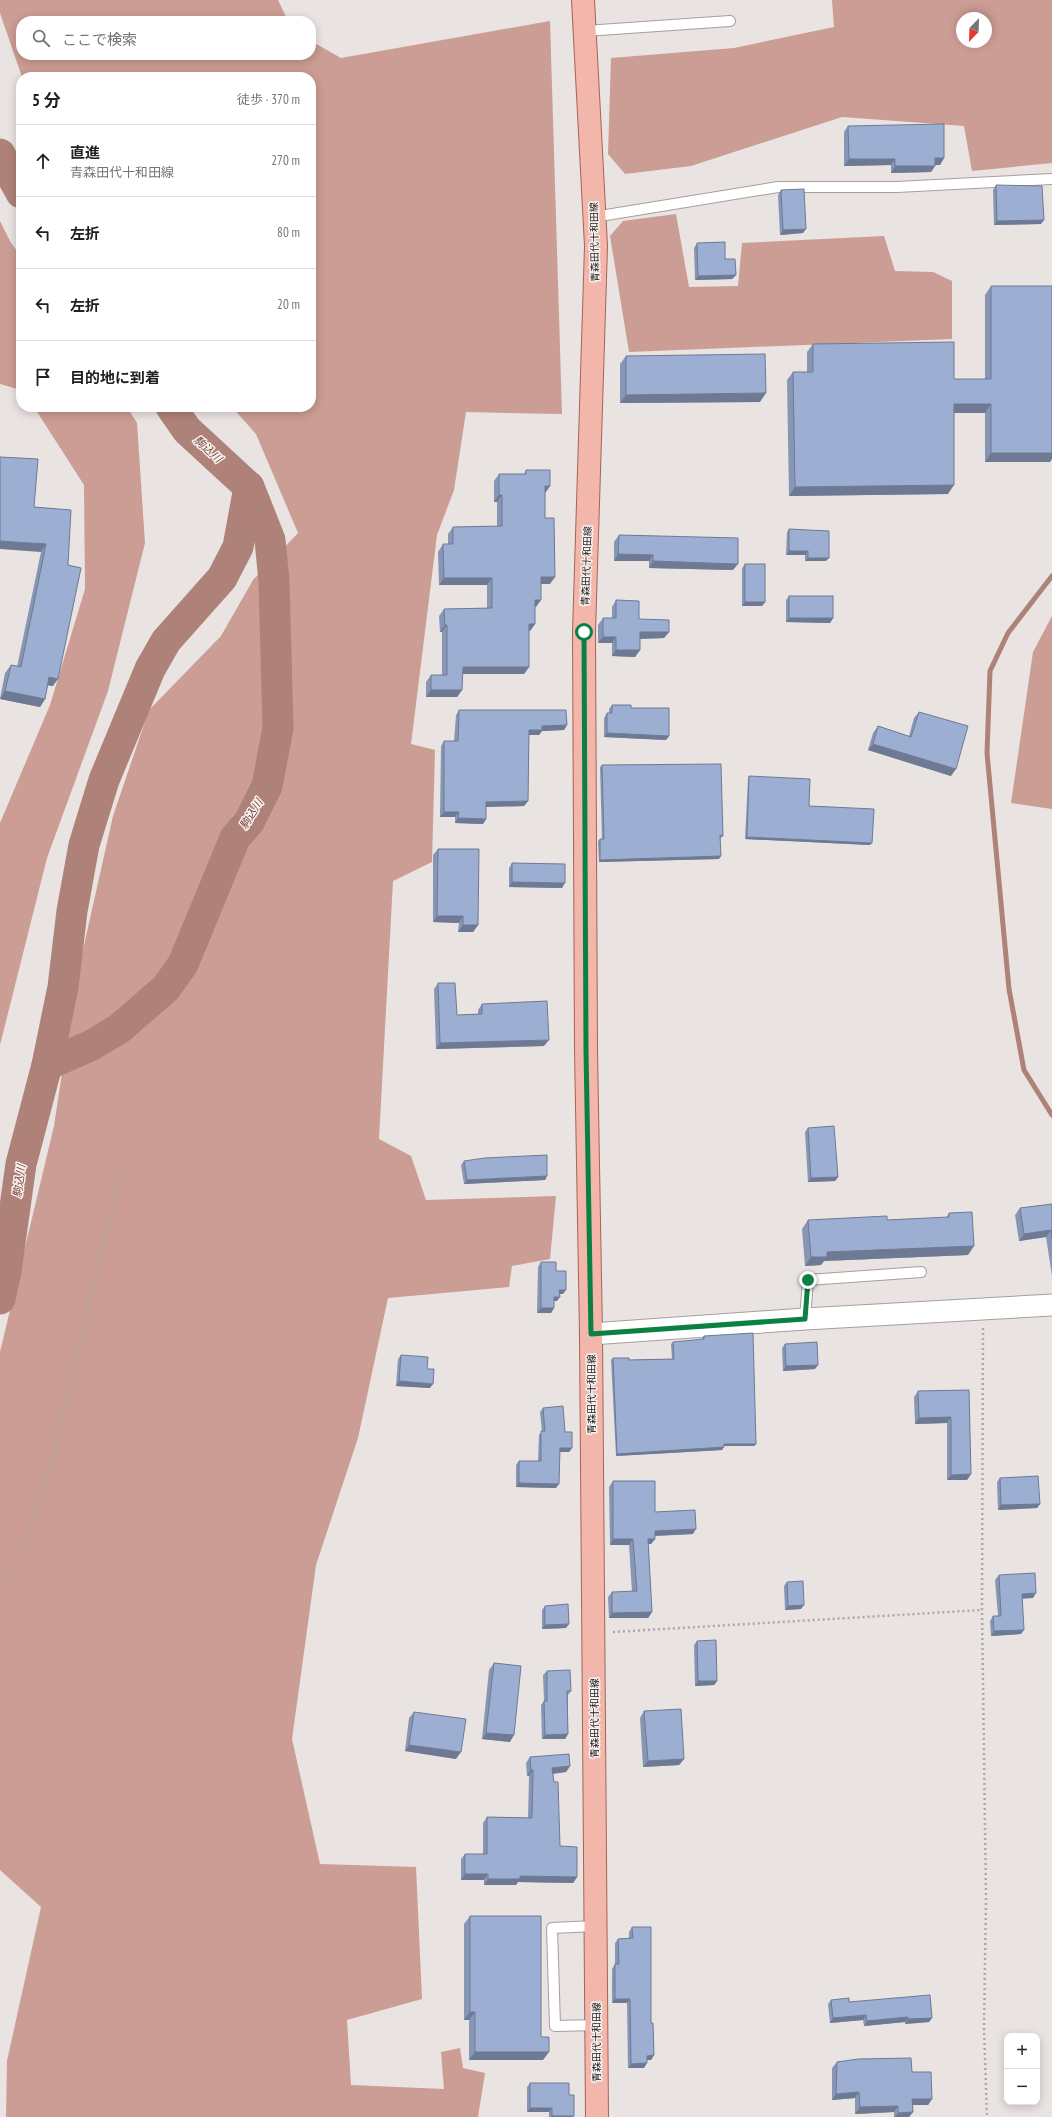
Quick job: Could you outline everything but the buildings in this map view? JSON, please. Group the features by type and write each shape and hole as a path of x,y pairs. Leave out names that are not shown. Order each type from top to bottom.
{"main road":[{"name":"青森田代十和田線","path":"583,0 596,246 584,632 586,1050 591,1334 597,2117"}],"street":[{"path":"591,1334 805,1319 1052,1305"}],"lane":[{"path":"585,31 730,21"},
{"path":"594,217 778,187 897,187 1052,179"},
{"path":"805,1319 808,1280 921,1272"},
{"path":"595,1926 552,1928 555,2026 596,2025"}],"path":[{"path":"0,1586 8,1574 33,1520 49,1477 104,1237 126,1160"},
{"path":"983,1308 982,1610 986,1898 984,2028 987,2117"},
{"path":"593,1633 982,1610"}],"shaded area":[{"path":"0,0 278,0 286,16 16,16 16,60 0,13"},
{"path":"832,0 1052,0 1052,163 972,171 964,126 842,117 691,166 625,174 608,154 611,58 734,48 834,27"},
{"path":"550,21 562,414 466,412 454,490 437,535 411,744 435,750 432,862 393,881 379,1139 411,1156 426,1200 556,1196 550,1259 512,1266 509,1287 388,1298 358,1438 316,1565 292,1739 320,1864 416,1867 422,1999 347,2020 351,2085 444,2089 441,2052 460,2048 463,2068 485,2073 478,2117 6,2117 7,2061 41,1907 0,1870 0,1352 54,1126 76,981 113,816 149,710 221,636 253,580 298,533 256,434 236,412 316,412 316,72 20,72 16,60 316,60 316,44 341,58"},
{"path":"676,214 689,287 738,286 742,243 884,236 895,271 933,272 952,281 952,339 629,352 610,236 623,221"},
{"path":"0,221 16,250 16,389 0,384"},
{"path":"37,412 130,412 137,423 145,543 108,691 47,858 0,1045 0,823 50,705 85,589 84,485"},
{"path":"1052,616 1052,809 1011,803 1033,652"}],"waterway":[{"name":"駒込川","path":"0,154 16,184"},
{"name":"駒込川","path":"47,1065 92,1045 120,1028 166,988 183,964 235,838 249,822 267,786 278,728 274,581 270,540 249,487 187,430 174,412"},
{"name":"駒込川","path":"0,1299 6,1271 21,1164 47,1065 63,987 72,911 84,845 104,780 150,669 166,641 222,578 238,547 249,487"},
{"path":"1052,576 1008,633 990,671 987,753 1009,989 1024,1070 1052,1115"}],"route":[{"path":"584,632 586,1050 591,1334 805,1319 808,1280"}]}
